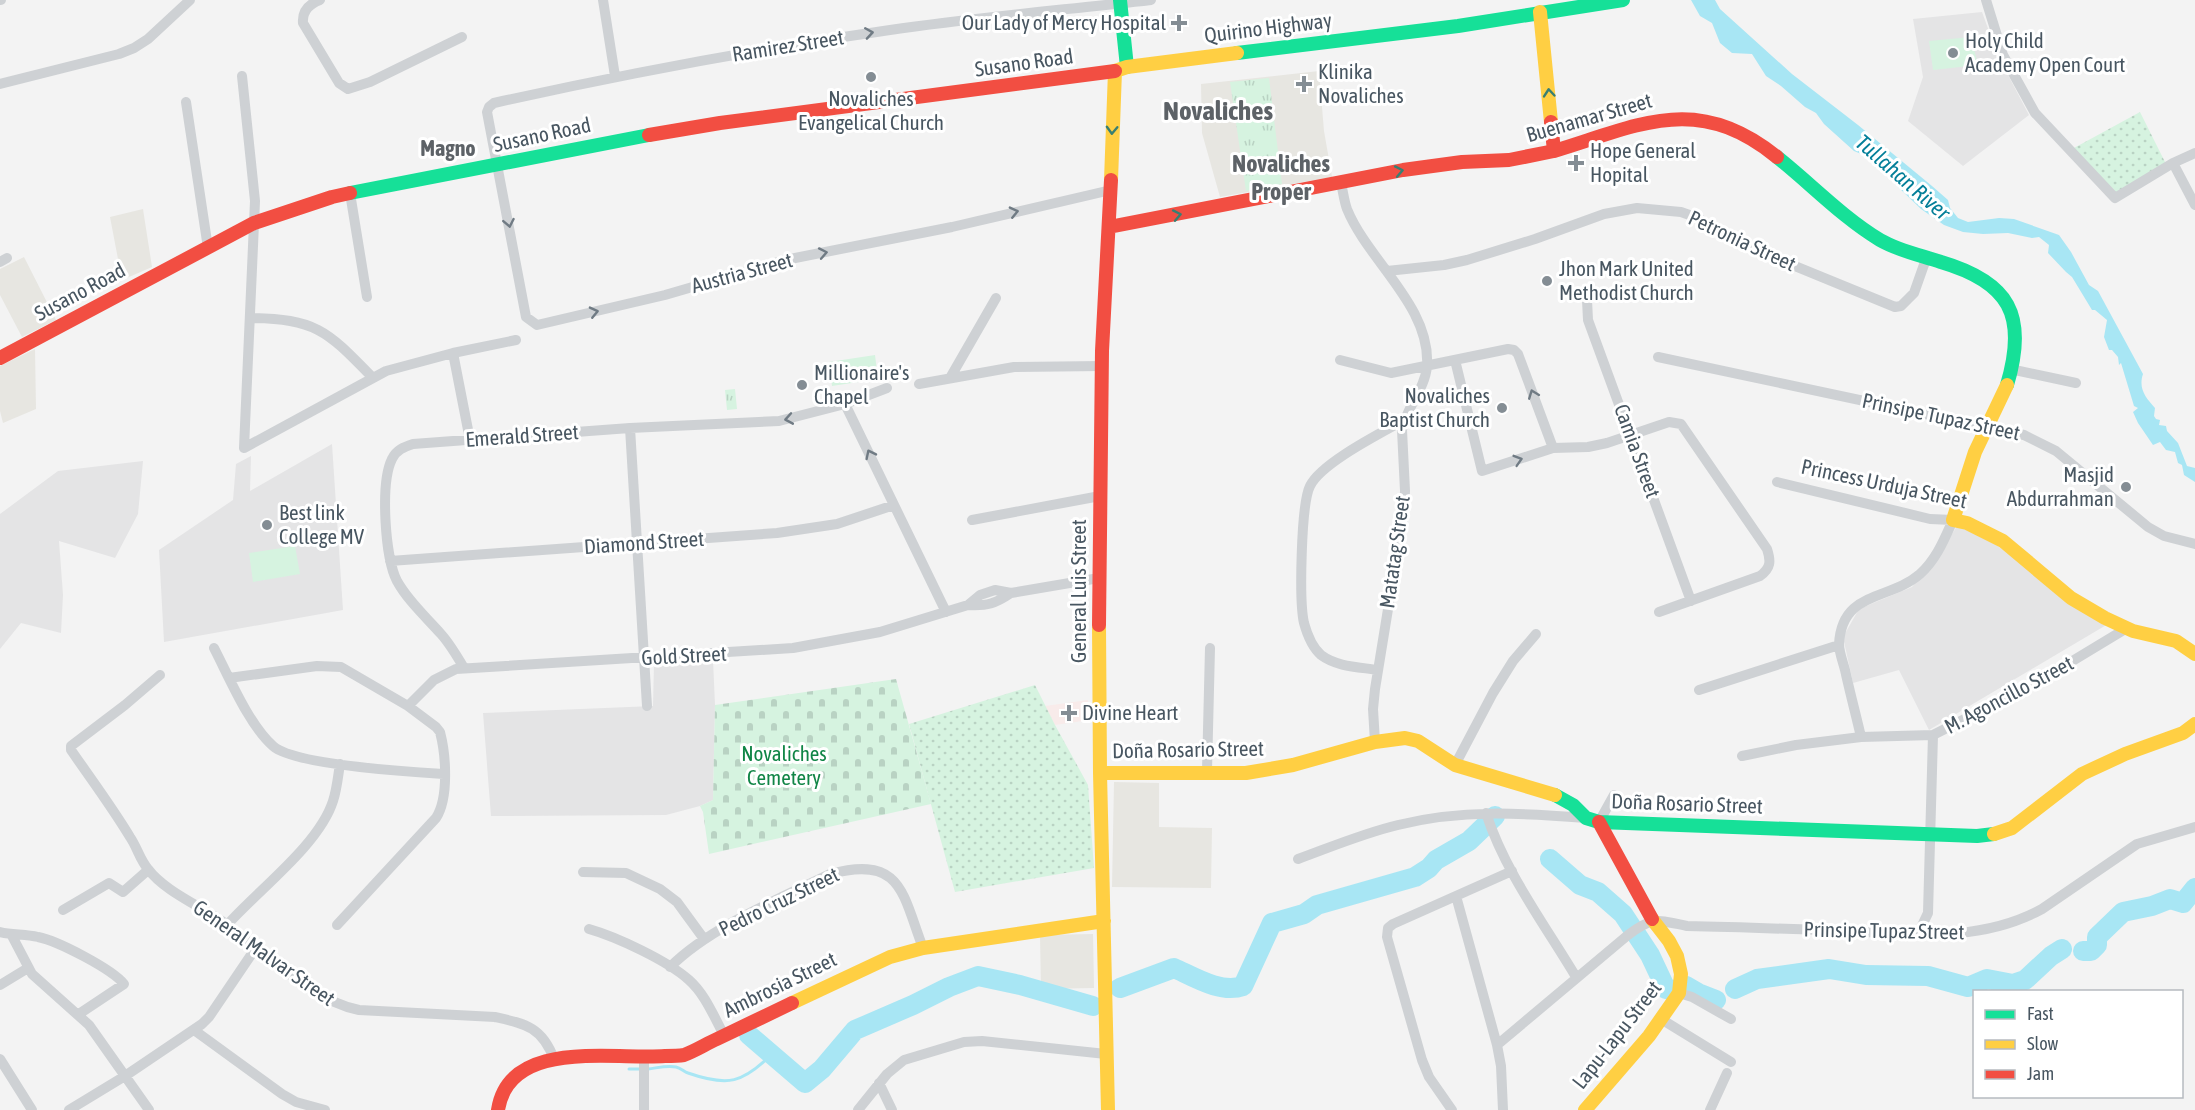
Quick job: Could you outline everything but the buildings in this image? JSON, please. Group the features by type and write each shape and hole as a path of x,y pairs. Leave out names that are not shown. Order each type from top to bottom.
{"main road":[{"name":"Quirino Highway","path":"1121,69 1458,26 1538,6 1623,0"},
{"path":"1120,2 1121,69"},
{"path":"1538,6 1554,151"},
{"name":"Susano Road","path":"0,358 254,223 332,197 594,145 720,123 1121,69"},
{"name":"General Luis Street","path":"1108,1110 1100,772 1100,496 1102,366 1111,190 1121,69"},
{"name":"Buenamar Street","path":"1109,227 1437,164 1509,160 1554,151 1641,122 1663,118 1689,118 1711,122 1743,134 1767,149 1882,241 1898,249 1980,276 1997,287 2007,301 2013,322 2014,350 2010,369 2001,399 1978,443 1953,520"},
{"name":"Princess Urduja Street","path":"1953,520 1967,523 2003,541 2071,598 2127,628 2176,641 2195,654"},
{"name":"Doña Rosario Street","path":"1100,772 1246,773 1272,770 1375,742 1405,738 1418,741 1455,765 1554,795 1573,805 1592,820 1977,836 2012,828 2082,774 2125,754 2183,733 2195,724"},
{"name":"Lapu-Lapu Street","path":"1585,1110 1661,1019 1679,993 1681,974 1677,956 1669,941 1653,920 1592,820"},
{"name":"Ambrosia Street","path":"498,1110 500,1097 518,1074 534,1064 554,1059 581,1057 644,1061 683,1054 890,957 923,948 1104,921"}],"street":[{"path":"0,84 119,54 134,48 148,39 190,0"},
{"path":"321,0 306,9 303,14 303,23 339,83 348,89 364,84 462,37"},
{"path":"603,0 615,76"},
{"name":"Ramirez Street","path":"497,166 487,112 494,103 615,76 891,30 1151,0"},
{"path":"1986,0 2003,55 2035,113 2115,198 2173,163 2195,153"},
{"path":"242,76 255,201 243,448 372,377 402,365 516,340"},
{"path":"186,102 208,248"},
{"path":"2173,163 2195,205"},
{"name":"Austria Street","path":"497,166 526,317 537,325 665,295 785,260 952,227 1111,190"},
{"path":"1341,183 1347,208 1356,227 1412,309 1425,340 1427,366"},
{"path":"350,193 367,297"},
{"name":"Petronia Street","path":"1386,271 1444,265 1467,260 1604,214 1637,208 1681,212 1689,215 1746,246 1895,307 1910,300 1926,259"},
{"path":"950,378 996,298"},
{"name":"Camia Street","path":"1587,300 1588,320 1691,601"},
{"path":"250,318 294,320 311,326 329,335 372,377"},
{"path":"1340,360 1385,373 1396,373 1508,349 1514,350 1518,354 1553,448"},
{"path":"453,353 470,440"},
{"name":"Prinsipe Tupaz Street","path":"1658,357 1988,426 2040,441 2056,451 2148,527 2164,536 2195,544"},
{"path":"1455,360 1482,471 1553,448 1598,446 1669,422 1681,424 1767,549 1771,560 1768,570 1761,576 1659,612"},
{"path":"919,384 1014,367 1102,366"},
{"name":"Matatag Street","path":"1375,742 1373,709 1404,511 1402,429 1427,366"},
{"path":"2010,369 2076,383"},
{"name":"Emerald Street","path":"464,668 442,636 403,591 390,561 386,489 388,471 396,452 413,444 779,421 845,404 887,388"},
{"path":"845,404 946,612"},
{"path":"1378,670 1337,663 1320,654 1310,640 1300,600 1306,502 1310,485 1319,475 1353,450 1404,420"},
{"path":"630,429 647,706"},
{"name":"Princess Urduja Street","path":"1777,482 1930,519 1953,520"},
{"path":"972,520 1100,496"},
{"name":"Diamond Street","path":"390,561 807,530 858,518 894,505"},
{"path":"1861,737 1839,645 1842,626 1858,603 1866,598 1895,590 1921,573 1933,561 1953,520"},
{"name":"Gold Street","path":"408,706 434,680 448,672 464,668 766,651 825,643 880,632 946,612 968,605 980,595 995,590 1011,593 1099,578"},
{"name":"M. Agoncillo Street","path":"1742,756 1796,745 1861,737 1933,735 2036,683 2127,628"},
{"path":"1455,765 1493,693 1513,661 1536,634"},
{"path":"1699,690 1839,645"},
{"path":"214,648 258,729 275,748 300,757 340,764 444,774"},
{"path":"1207,771 1210,648"},
{"path":"229,678 329,665 350,671 408,706 440,732 444,774 443,803 436,818 337,925"},
{"name":"General Malvar Street","path":"160,675 71,746 71,750 130,837 148,870 162,883 227,925 255,949 311,989 343,1007 359,1011 495,1017 526,1025 536,1031 545,1040 554,1059"},
{"path":"1918,934 1928,913 1933,735"},
{"path":"227,925 294,858 325,819 333,802 340,764"},
{"path":"1298,859 1397,825 1439,817 1523,813 1592,820 1614,795"},
{"path":"1486,813 1493,835 1512,872 1576,977"},
{"name":"Prinsipe Tupaz Street","path":"1653,920 1687,926 1918,934 1969,933 2017,922 2042,909 2137,844 2195,826"},
{"name":"Pedro Cruz Street","path":"670,967 684,953 704,939 830,874 848,869 865,868 887,874 899,884 923,948"},
{"path":"63,910 109,883 123,892 148,870"},
{"path":"583,872 626,873 660,889 677,902 704,939"},
{"path":"1452,1110 1429,1077 1422,1060 1387,937 1388,928 1512,872"},
{"path":"1456,896 1497,1045 1501,1066 1503,1110"},
{"path":"1497,1045 1631,932 1653,920"},
{"path":"589,929 619,939 689,980 698,990 724,1035"},
{"path":"5,933 38,979 79,1014 96,1033 149,1110"},
{"path":"5,933 39,937 53,942 112,972 124,984 79,1014"},
{"path":"69,1110 194,1030 209,1017 255,949"},
{"path":"0,985 28,968"},
{"path":"1679,993 1692,997 1731,1019"},
{"path":"1661,1019 1731,1062"},
{"path":"194,1030 282,1094 296,1102 325,1110"},
{"path":"858,1110 879,1083 904,1060 964,1042 982,1041 1106,1054"},
{"path":"0,1059 32,1110"},
{"path":"644,1061 644,1110"},
{"path":"1710,1110 1727,1073"},
{"path":"879,1083 892,1110"}],"shaded area":[{"path":"1982,12 1998,56 2029,115 1963,166 1908,121 1923,77 1913,19"},
{"path":"1319,71 1324,131 1332,177 1220,197 1202,133 1201,84"},
{"path":"143,209 152,267 122,280 110,217"},
{"path":"24,257 56,320 22,337 0,295 0,269"},
{"path":"35,349 36,409 3,423 0,411 0,366"},
{"name":"Best link College MV","path":"332,444 343,610 164,642 159,550 233,500 236,464 251,456 250,491"},
{"path":"143,461 138,514 115,558 59,541 63,595 61,633 21,623 0,649 0,514 58,471"},
{"path":"1961,520 2108,624 1929,730 1899,670 1853,683 1843,637 1859,609 1912,587 1941,551"},
{"path":"713,660 715,705 713,800 666,815 491,816 483,713 653,706 654,664"},
{"name":"Divine Heart","path":"1088,700 1089,720 1055,725 1045,706"},
{"path":"1114,782 1159,783 1159,827 1212,828 1211,888 1112,887"},
{"path":"1093,934 1094,988 1041,989 1040,935"}],"green space":[{"name":"Holy Child Academy Open Court","path":"1971,37 1978,65 1933,70 1929,41"},
{"path":"1269,78 1282,184 1246,191 1230,82"},
{"path":"2140,112 2166,164 2116,197 2074,148"},
{"path":"875,355 878,379 832,386 829,362"},
{"path":"735,389 737,409 727,410 725,390"},
{"path":"295,546 300,574 253,582 249,553"},
{"name":"Novaliches Cemetery","path":"896,679 931,804 709,854 703,812 700,806 713,800 715,705"},
{"path":"1035,685 1088,785 1094,868 955,892 909,724"}],"water":[{"name":"Tullahan River","path":"1691,0 1715,0 1720,9 1792,74 1948,200 1950,208 1958,218 1968,222 1999,218 2014,219 2059,235 2089,285 2098,291 2143,374 2142,389 2155,408 2154,416 2160,420 2159,425 2166,426 2167,431 2178,443 2187,466 2195,468 2195,482 2184,475 2175,452 2166,450 2160,442 2153,445 2138,423 2133,412 2138,408 2134,406 2121,363 2119,365 2118,357 2112,350 2109,350 2104,337 2107,320 2092,310 2072,277 2048,253 2049,245 2039,237 2032,238 2008,233 1963,232 1944,225 1921,209 1896,185 1883,167 1854,151 1824,124 1816,113 1766,76 1752,54 1732,53 1720,43 1712,23 1700,16"}],"waterway":[{"path":"1120,988 1174,968 1217,986 1226,988 1243,986 1272,923 1304,914 1317,905 1415,877 1429,868 1436,860 1469,841 1495,816"},
{"path":"1550,859 1580,885 1598,892 1623,914 1650,955 1666,989 1676,990"},
{"path":"2083,951 2091,951 2097,945 2097,937 2123,912 2152,906 2170,899 2183,903 2195,888"},
{"path":"1735,989 1757,979 1829,969 1866,975 1928,976 1968,987 1987,979 2013,984 2025,980 2062,949"},
{"path":"749,1035 805,1083 822,1069 855,1030 978,976 1020,985 1093,1006"},
{"path":"1686,986 1716,1000"},
{"path":"648,1069 673,1066 714,1080 734,1080 752,1071 772,1054"},
{"path":"629,1069 640,1069"}],"traffic: fast":[{"path":"1120,0 1127,67"},
{"path":"1237,53 1458,26 1623,0"},
{"path":"350,193 649,135"},
{"path":"1777,157 1840,211 1880,240 1902,250 1964,270 1997,291 2007,305 2013,321 2015,339 2007,385"},
{"path":"1555,795 1573,805 1586,818 1599,822 1977,836 1994,834"}],"traffic: slow":[{"path":"1540,12 1551,122"},
{"path":"1111,180 1115,71 1127,67 1237,53"},
{"path":"2007,385 1975,452 1953,520 1967,523 2003,541 2071,598 2105,618 2133,631 2176,641 2195,654"},
{"path":"1099,625 1108,1110"},
{"path":"1994,834 2012,828 2082,774 2125,754 2183,733 2195,724"},
{"path":"1100,773 1246,773 1293,765 1375,742 1405,738 1418,741 1455,765 1555,795"},
{"path":"1585,1110 1649,1036 1679,993 1681,974 1677,956 1652,919"},
{"path":"792,1003 890,957 923,948 1104,921"}],"traffic: jam":[{"path":"649,135 720,123 1115,71"},
{"path":"1554,151 1641,124 1668,120 1694,120 1720,125 1748,137 1777,157"},
{"path":"1109,227 1403,170 1462,162 1509,160 1554,151 1551,122"},
{"path":"1099,625 1102,351 1111,180"},
{"path":"0,358 254,223 350,193"},
{"path":"1599,822 1652,919"},
{"path":"498,1110 506,1087 522,1072 542,1062 593,1056 684,1055 792,1003"}],"place":[{"name":"Our Lady of Mercy Hospital","path":"1179,23"},
{"name":"Holy Child Academy Open Court","path":"1953,53"},
{"name":"Novaliches Evangelical Church","path":"871,77"},
{"name":"Klinika Novaliches","path":"1304,84"},
{"name":"Hope General Hopital","path":"1576,163"},
{"name":"Jhon Mark United Methodist Church","path":"1547,281"},
{"name":"Millionaire's Chapel","path":"802,385"},
{"name":"Novaliches Baptist Church","path":"1502,408"},
{"name":"Masjid Abdurrahman","path":"2126,487"},
{"name":"Best link College MV","path":"267,525"},
{"name":"Divine Heart","path":"1069,713"}],"district":[{"name":"Novaliches","path":"1218,111"},
{"name":"Magno","path":"448,148"},
{"name":"Novaliches Proper","path":"1281,178"}]}
